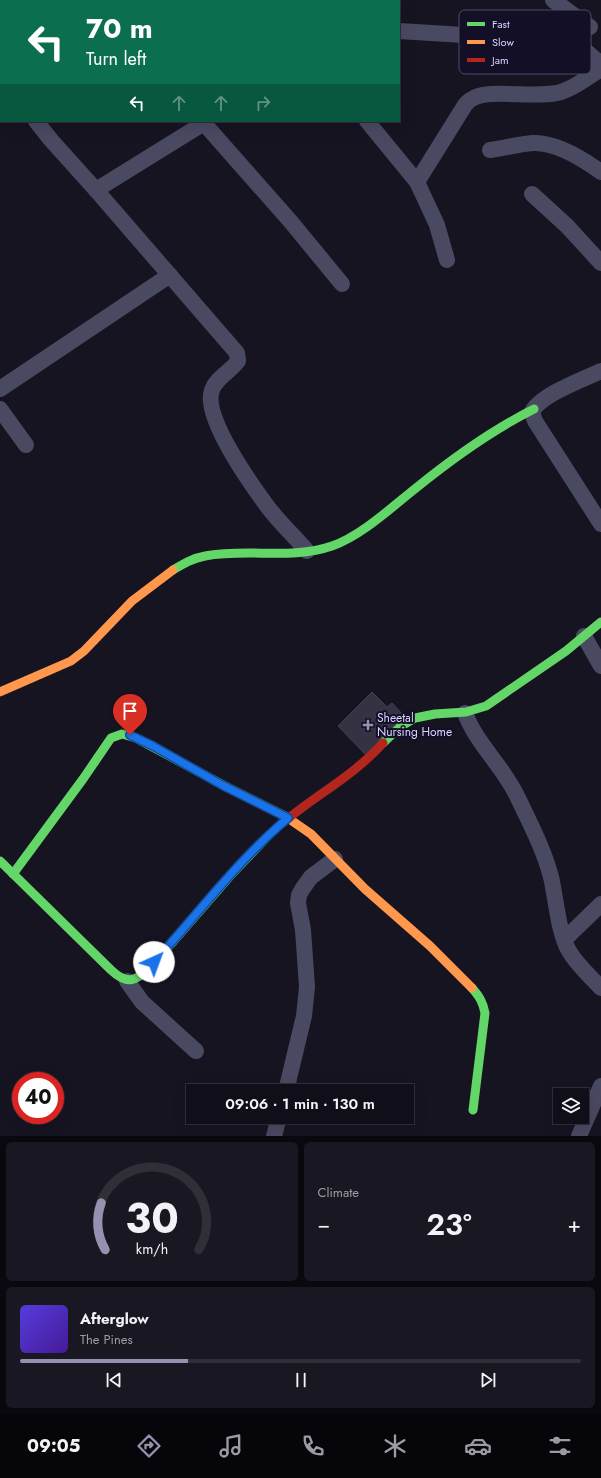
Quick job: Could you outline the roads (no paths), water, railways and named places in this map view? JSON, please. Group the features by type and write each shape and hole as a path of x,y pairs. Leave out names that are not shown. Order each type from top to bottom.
{"street":[{"path":"554,0 573,10"},
{"path":"400,30 459,34"},
{"path":"591,55 601,64"},
{"path":"417,182 465,105 471,99 488,95 541,96 561,92 574,86 601,69"},
{"path":"37,122 237,354 238,361 236,364 212,388 211,404 214,418 221,435 254,488 268,507 307,552"},
{"path":"96,190 203,122 292,222 342,284"},
{"path":"368,122 417,182 436,220 447,260"},
{"path":"490,150 534,143 546,144 567,151 585,160 601,172"},
{"path":"532,194 567,226 601,263"},
{"path":"0,389 170,275"},
{"path":"0,692 71,661 84,651 132,601 167,574 186,562 205,556 228,554 307,552 331,546 349,538 454,457 516,418 534,409 549,396 601,370"},
{"path":"0,409 26,445"},
{"path":"534,409 532,412 535,421 601,524"},
{"path":"127,981 133,980 144,973 230,876 272,832 288,818 366,761 404,724 414,717 428,714 440,712 464,713 477,711 566,651 601,622"},
{"path":"584,636 601,666"},
{"path":"464,713 470,727 512,784 519,798 551,876 565,939 569,950 577,962 601,988"},
{"path":"14,874 111,738 117,734 130,735 140,740 222,785 288,818 319,840 335,859 365,889 430,946 480,997 485,1013 473,1110"},
{"path":"288,1084 304,1016 307,987 303,930 298,903 299,895 312,877 335,859"},
{"path":"0,861 104,964 127,981 142,1002 196,1051"},
{"path":"565,939 601,904"},
{"path":"579,1136 601,1086"},
{"path":"274,1136 277,1124"}],"place":[{"name":"Sheetal Nursing Home","path":"368,725"}]}
